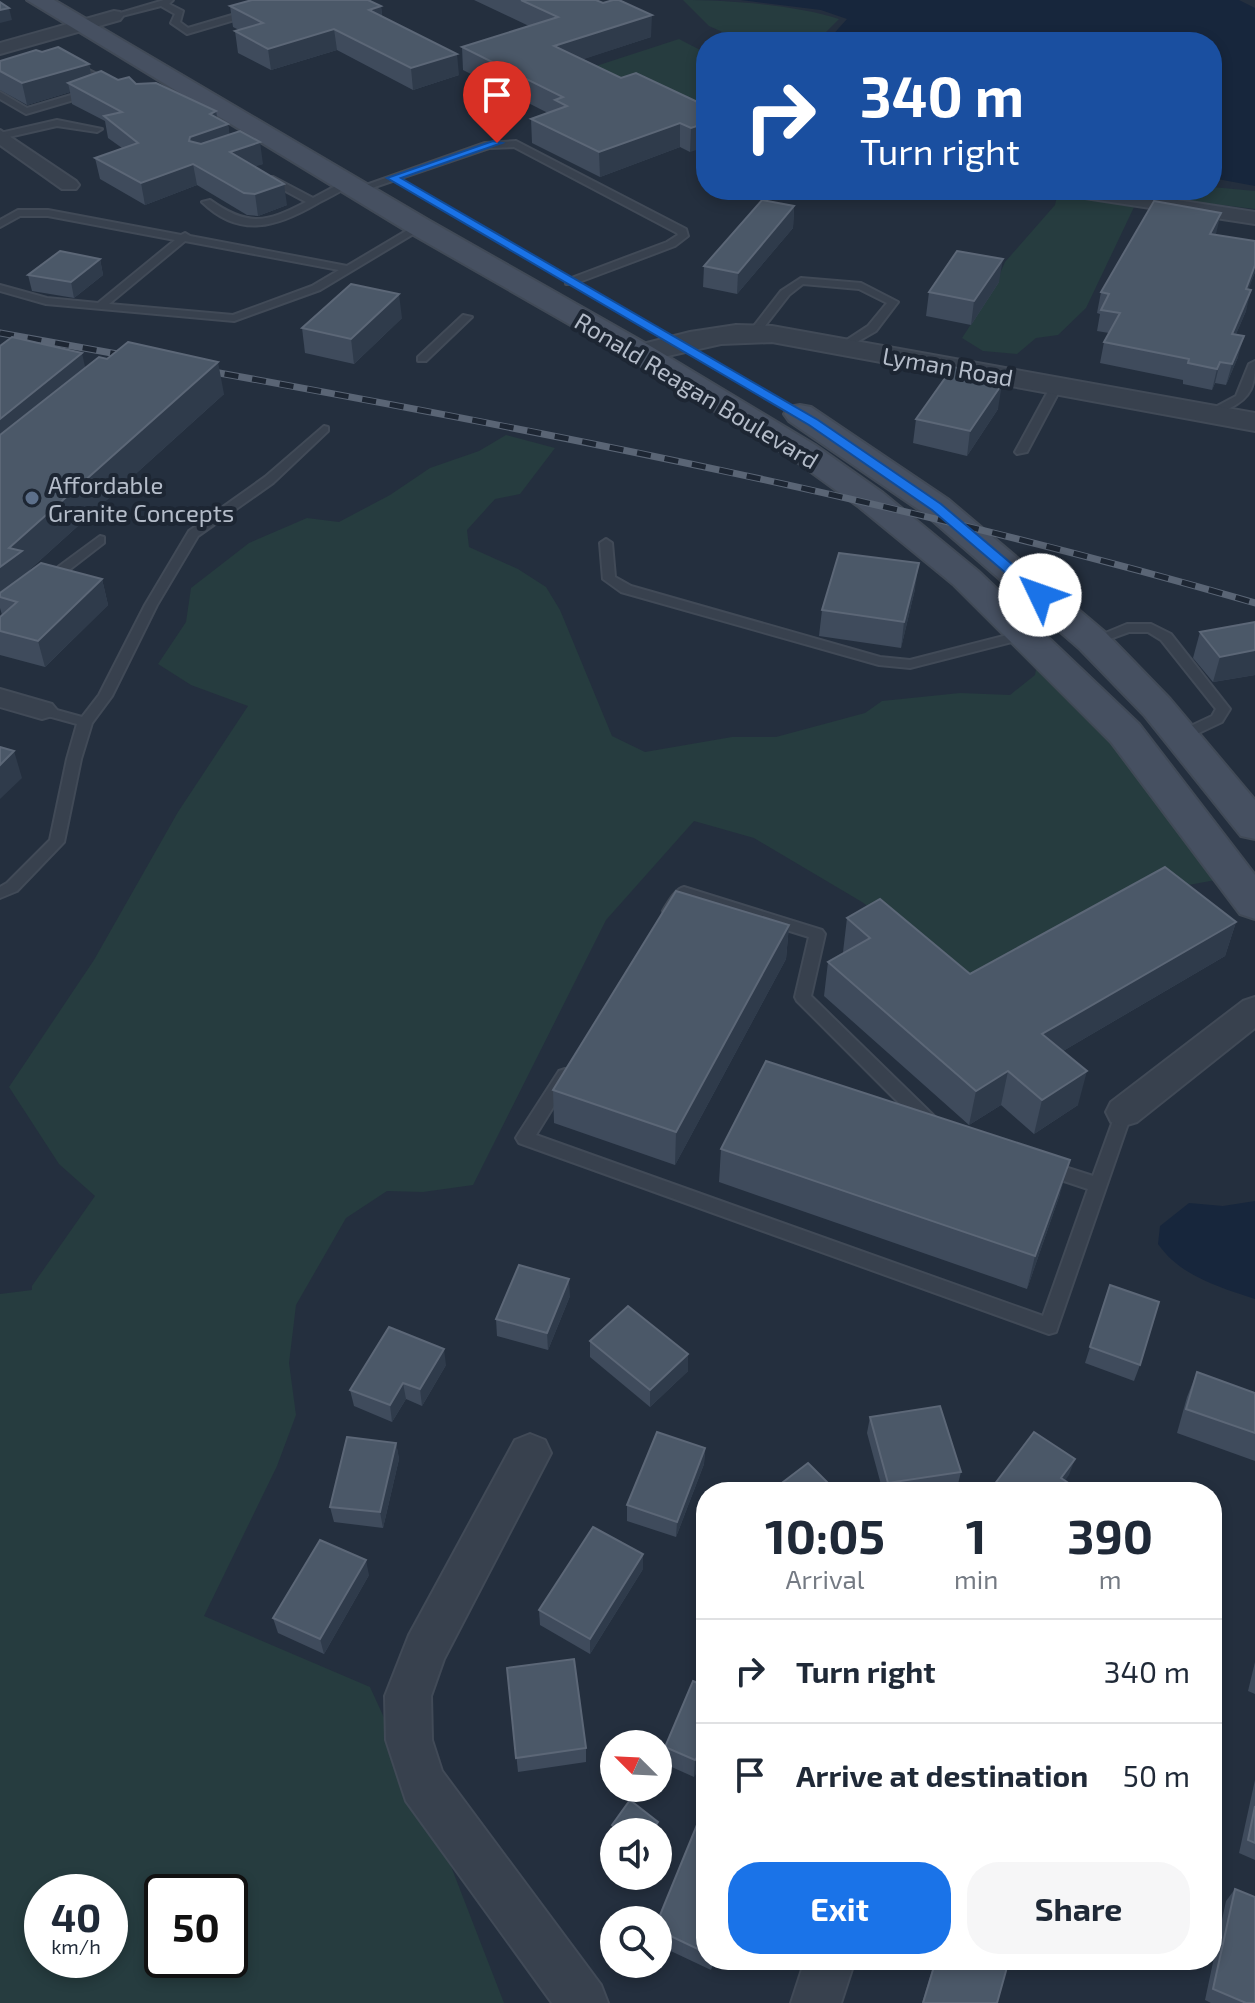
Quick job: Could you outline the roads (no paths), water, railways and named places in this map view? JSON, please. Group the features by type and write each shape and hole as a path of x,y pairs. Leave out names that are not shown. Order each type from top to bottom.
{"main road":[{"name":"Ronald Reagan Boulevard","path":"38,0 185,81 263,140 420,227 657,341 814,423 937,507 1093,641 1181,736 1255,826"},
{"path":"85,0 137,30"},
{"name":"Ronald Reagan Boulevard","path":"172,50 185,81"},
{"path":"368,164 419,194"},
{"name":"Ronald Reagan Boulevard","path":"543,266 597,297"},
{"name":"Ronald Reagan Boulevard","path":"657,341 871,500 966,578 1027,634 1125,733 1255,904"}],"street":[{"path":"0,49 114,16"},
{"path":"0,136 69,185"},
{"path":"1137,200 1255,218"},
{"name":"Lyman Road","path":"657,341 734,331 754,333 1210,414 1248,410"},
{"path":"0,698 42,710"},
{"path":"1124,1112 1255,1010"},
{"path":"530,1453 425,1650 408,1696 409,1740 423,1784 583,2003"},
{"path":"816,2003 827,1970"}],"lane":[{"path":"147,0 180,13 175,23 187,31 269,7 279,0"},
{"path":"114,16 173,0"},
{"path":"0,95 26,111 98,90 104,81 64,61"},
{"path":"0,136 57,123 97,129"},
{"path":"207,202 223,216 260,225 270,224 311,201 351,187 392,178 488,145 516,144 682,231 683,236 671,244 570,282"},
{"path":"270,179 311,201"},
{"path":"0,224 18,213 48,213 185,236 349,269"},
{"path":"0,288 46,301 234,318 316,288 420,227"},
{"path":"102,304 185,236"},
{"path":"754,333 785,293 801,281 861,286 893,302 885,317 866,334 843,347"},
{"path":"422,359 467,317"},
{"path":"1248,410 1255,364"},
{"path":"1021,452 1056,386"},
{"path":"1248,410 1255,406"},
{"path":"0,893 12,887 57,842 85,722 105,696 151,605 193,534 269,480 324,429"},
{"path":"38,588 100,540"},
{"path":"606,543 609,579 626,589 879,661 910,664 1027,634"},
{"path":"1093,641 1127,628 1151,628 1166,637 1223,709 1217,719 1181,736"},
{"path":"42,710 85,722"},
{"path":"659,930 684,892 817,934 803,997 941,1135"},
{"path":"575,1060 525,1138 1049,1326 1124,1112"},
{"path":"1027,1162 1098,1185"}],"water":[{"path":"741,0 1239,0 1255,8 1255,186 1222,180 1222,32 835,32 847,19 821,10"},
{"path":"1255,1201 1255,1299 1214,1285 1189,1272 1158,1244 1160,1226 1189,1203 1223,1206"}],"railway":[{"path":"0,333 134,357"},
{"path":"197,369 464,418 861,501 1255,603"}],"place":[{"name":"Affordable Granite Concepts","path":"32,498"}]}
